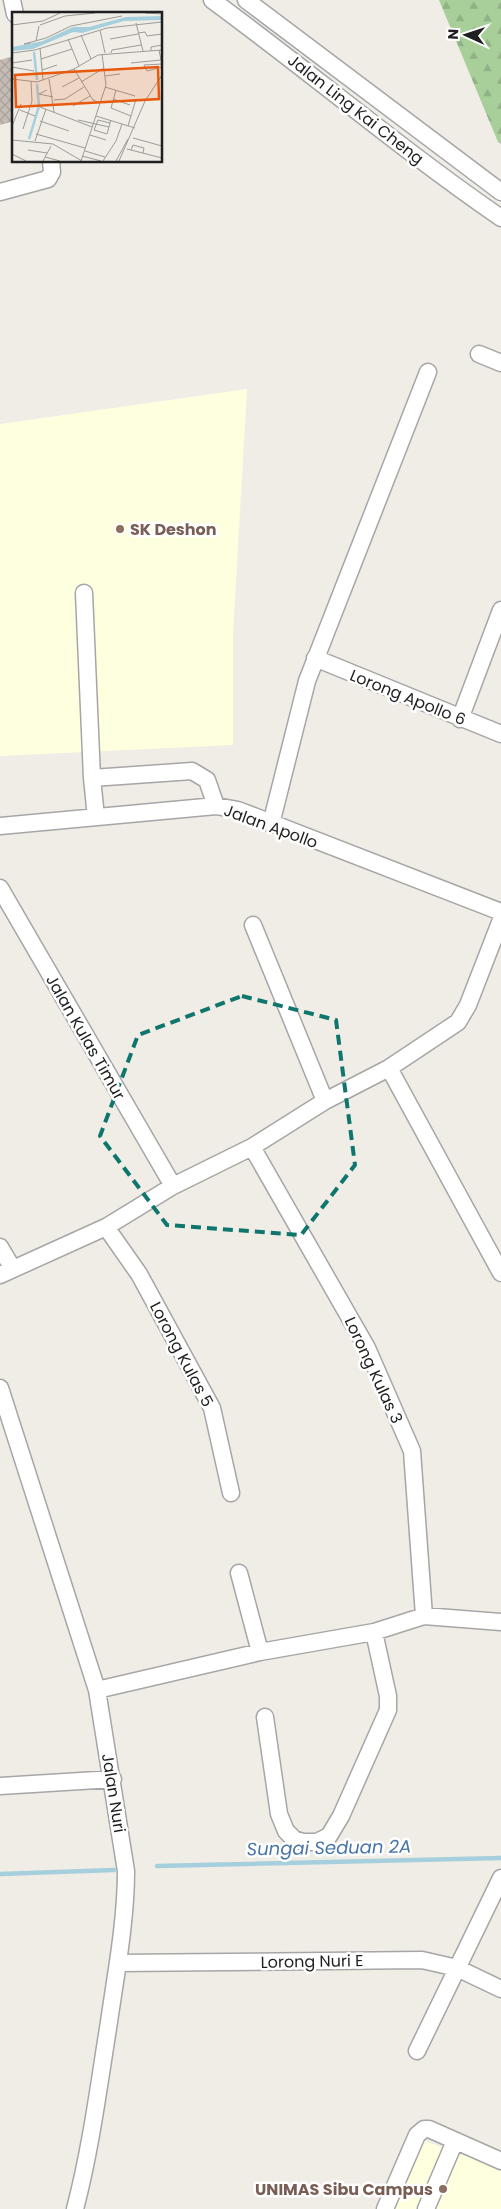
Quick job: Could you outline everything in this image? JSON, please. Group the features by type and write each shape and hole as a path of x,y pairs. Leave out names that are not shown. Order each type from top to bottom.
{"street":[{"name":"Jalan Ling Kai Cheng","path":"212,0 467,195 501,218"},
{"name":"Jalan Ling Kai Cheng","path":"246,0 501,192"},
{"path":"0,192 48,179 52,172 51,162"},
{"path":"478,354 501,363"},
{"path":"271,824 307,681 428,372"},
{"path":"84,593 92,778 96,817"},
{"path":"460,719 501,610"},
{"name":"Lorong Apollo 6","path":"315,658 460,719 501,734"},
{"path":"92,778 192,771 207,780 216,806"},
{"name":"Jalan Apollo","path":"0,826 216,806 238,810 501,912"},
{"name":"Jalan Kulas Timur","path":"0,888 173,1186"},
{"path":"0,1247 7,1272 106,1227 173,1186 252,1148 325,1101 389,1068 458,1022 468,1005 501,920"},
{"path":"253,925 325,1101"},
{"path":"389,1068 501,1273"},
{"name":"Lorong Kulas 3","path":"252,1148 367,1348 412,1451 424,1616"},
{"name":"Lorong Kulas 5","path":"106,1227 139,1274 212,1408 231,1493"},
{"name":"Jalan Nuri","path":"0,1388 97,1690 113,1779 126,1871 118,1964 100,2082 75,2209"},
{"path":"239,1573 260,1652"},
{"path":"97,1690 260,1652 374,1632 424,1616 501,1622"},
{"path":"265,1717 279,1814 286,1831 294,1839 303,1842 317,1842 329,1836 341,1816 388,1710 388,1696 374,1632"},
{"path":"0,1786 113,1779"},
{"path":"417,2051 501,1878"},
{"name":"Lorong Nuri E","path":"118,1964 422,1960 457,1968 501,1988"},
{"path":"385,2209 417,2135 424,2129 455,2140 501,2161"},
{"path":"428,2207 455,2140"}],"highlighted area":[{"path":"242,996 336,1020 355,1165 301,1235 167,1225 100,1136 138,1035"}],"shaded area":[{"name":"SK Deshon","path":"247,389 233,634 233,745 0,756 0,424"},
{"name":"UNIMAS Sibu Campus","path":"409,2135 501,2169 501,2209 378,2209"}],"green space":[{"path":"439,0 501,0 501,144 498,142"}],"building":[{"path":"12,57 12,122 0,125 0,60"}],"waterway":[{"name":"Sungai Seduan 2A","path":"157,1866 501,1858"},
{"path":"0,1874 114,1870"}],"place":[{"name":"SK Deshon","path":"120,529"},
{"name":"UNIMAS Sibu Campus","path":"443,2189"}]}
